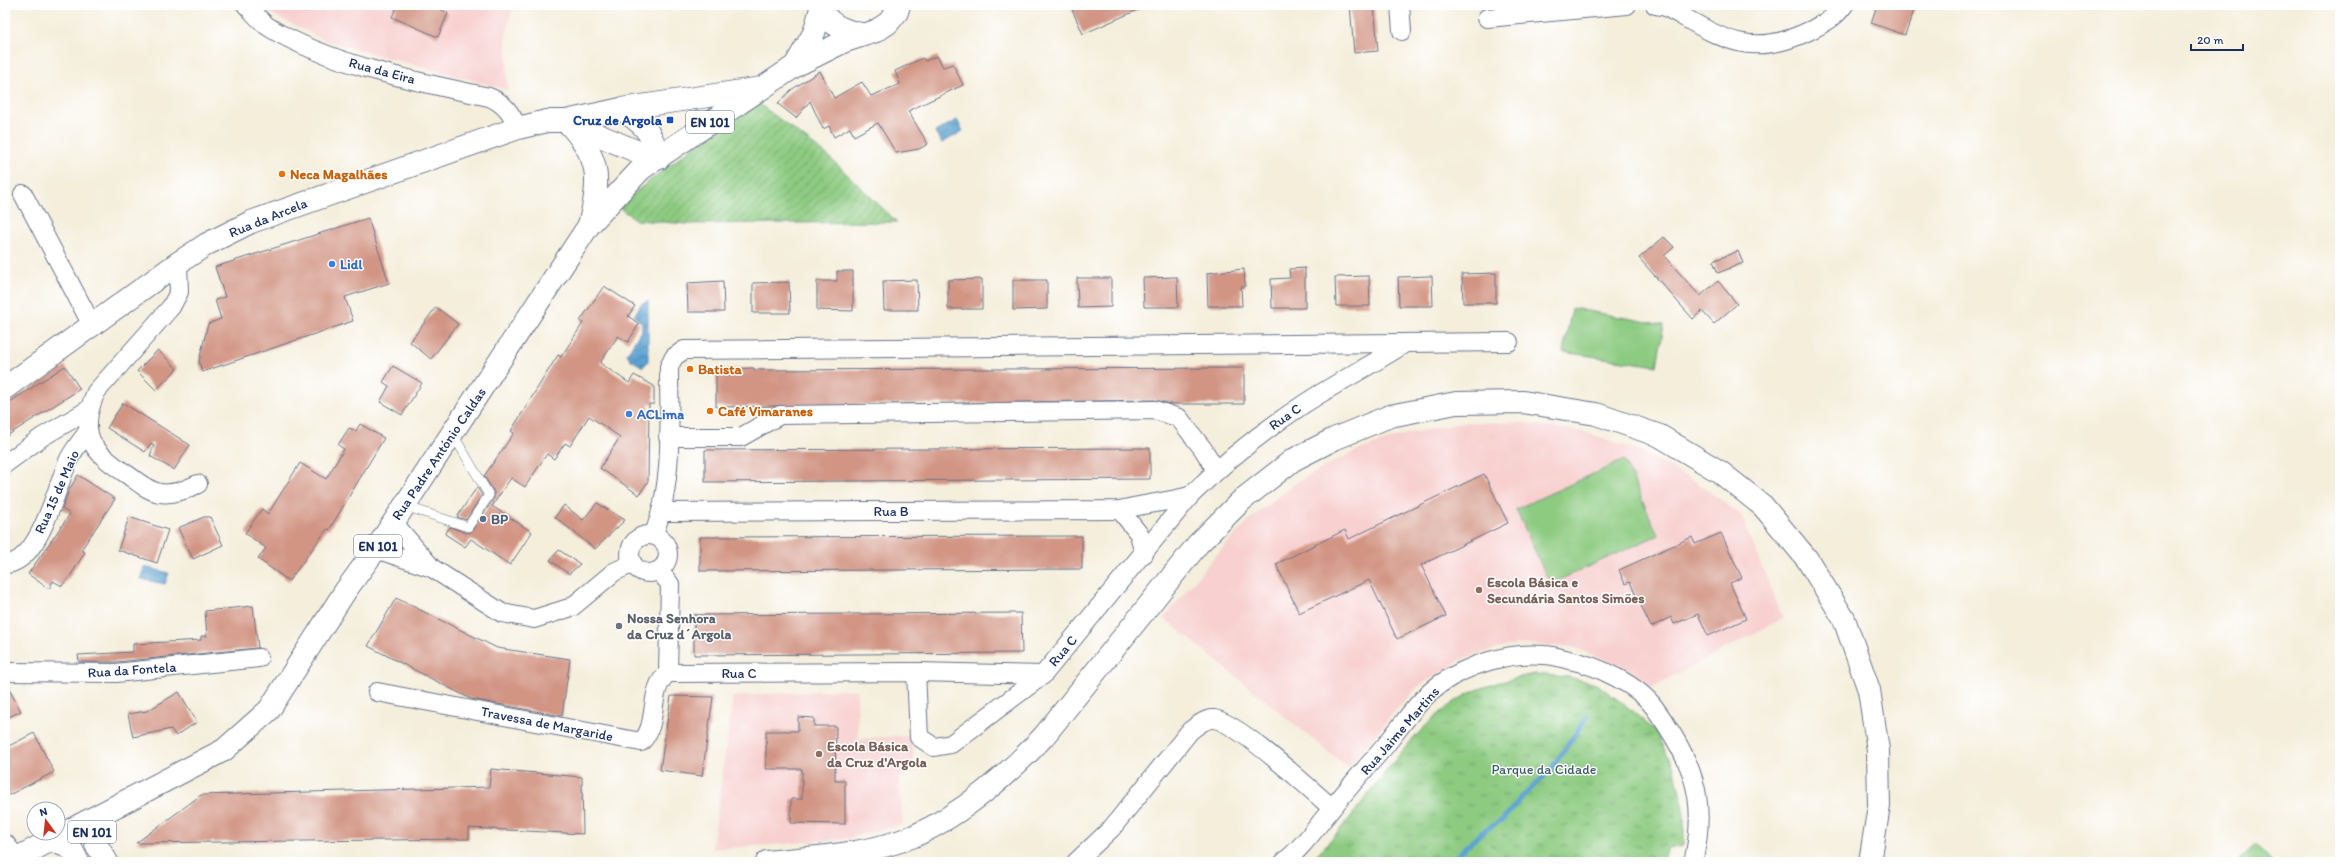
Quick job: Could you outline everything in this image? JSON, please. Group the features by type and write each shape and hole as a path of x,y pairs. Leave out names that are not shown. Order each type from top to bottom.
{"street":[{"name":"Rua da Eira","path":"246,5 269,27 317,50 352,63 489,97 501,102 512,115 518,128"},
{"path":"1400,5 1402,31"},
{"path":"1487,18 1627,5"},
{"path":"1655,5 1666,7 1726,40 1765,46 1804,33 1837,16 1844,5"},
{"name":"EN 101","path":"820,7 831,23 845,31 862,34"},
{"name":"EN 101","path":"795,66 814,33 820,7"},
{"name":"EN 101","path":"659,158 795,66 862,34 876,31 888,23 903,7"},
{"path":"566,121 622,109 762,88"},
{"path":"622,109 637,119 653,137 659,158"},
{"name":"Rua da Arcela","path":"5,388 93,327 207,244 251,222 518,128 547,121 566,121"},
{"path":"566,121 636,151 659,158"},
{"path":"566,121 580,136 592,157 597,179 596,200 589,226"},
{"name":"Rua Padre António Caldas","path":"66,833 106,814 224,750 269,710 346,590 376,550 589,226 641,169 659,158"},
{"path":"23,194 93,327"},
{"path":"178,264 179,292 171,307 96,392 88,410 88,431 95,450 115,467 149,489 161,493 181,492 198,484"},
{"path":"654,534 662,512 667,485 669,367 674,357 684,350 1258,343 1404,344 1509,342"},
{"name":"Rua C","path":"668,673 916,672 1043,675 1144,554 1190,496 1216,470 1274,424 1306,402 1404,344"},
{"path":"767,862 864,856 914,836 942,820 984,792 1018,765 1044,736 1198,544 1242,500 1294,460 1334,439 1390,416 1456,403 1523,402 1596,414 1660,436 1720,472 1763,506 1807,559 1844,619 1869,690 1878,750 1879,806 1870,862"},
{"path":"5,464 42,436 88,410"},
{"path":"668,436 741,437 780,415 1155,410 1179,418 1203,448 1216,470"},
{"name":"Rua 15 de Maio","path":"5,564 11,564 23,556 36,539 46,519 69,458 88,431"},
{"name":"Rua B","path":"662,512 1120,510 1190,496"},
{"path":"1120,510 1138,534 1144,554"},
{"path":"399,514 432,568"},
{"path":"654,534 666,544 669,559 659,571 644,574 631,564 629,549 638,536 654,534"},
{"path":"376,550 432,568 502,613 534,619 572,607 614,572 631,564"},
{"path":"659,571 670,584 668,673"},
{"name":"Rua Jaime Martins","path":"1284,862 1306,841 1415,709 1440,684 1470,667 1506,657 1544,654 1577,662 1615,676 1650,702 1678,740 1692,773 1700,811 1698,845 1693,862"},
{"name":"Rua da Fontela","path":"5,672 116,673 259,658"},
{"path":"916,672 919,737 934,747 951,744 1043,675"},
{"name":"Travessa de Margaride","path":"377,692 641,742 648,735 659,680 668,673"},
{"path":"1076,862 1111,829 1190,731 1200,723 1212,719 1228,723 1245,735 1332,808"},
{"path":"106,814 96,844 107,862"},
{"name":"EN 101","path":"77,860 106,814"},
{"name":"Rua Padre António Caldas","path":"11,854 48,841"},
{"name":"EN 101","path":"54,841 71,848 77,860"}],"lane":[{"path":"399,514 468,527 489,495 452,433"}],"shaded area":[{"path":"260,5 513,5 506,35 508,90 329,42 267,12"},
{"name":"Escola Básica e Secundária Santos Simões","path":"1467,422 1525,423 1585,432 1640,451 1695,481 1741,515 1783,618 1651,688 1620,665 1572,647 1516,644 1464,658 1417,687 1394,712 1348,768 1164,618 1210,562 1249,520 1297,482 1351,453 1406,434"},
{"name":"Escola Básica da Cruz d'Argola","path":"857,689 858,739 912,735 914,770 899,777 903,824 841,840 712,849 733,696"}],"green space":[{"path":"754,100 827,155 897,222 687,224 636,220 617,206"},
{"path":"1572,308 1664,325 1657,366 1563,352"},
{"path":"1624,460 1658,535 1550,584 1516,509"},
{"name":"Parque da Cidade","path":"1534,674 1568,677 1596,684 1624,704 1654,730 1673,765 1684,808 1684,846 1668,849 1663,862 1308,862 1328,843 1346,822 1399,755 1437,716 1459,699 1476,690"},
{"path":"2256,844 2272,862 2237,862"}],"water":[{"path":"957,120 963,131 942,143 935,132"},
{"path":"648,301 648,361 643,367 630,359 627,354 642,329 642,323 634,316 641,304"},
{"path":"144,567 169,573 165,584 141,579"}],"building":[{"path":"398,5 430,5 448,13 438,37 392,17"},
{"path":"1070,5 1149,5 1083,34"},
{"path":"1350,5 1374,5 1378,51 1354,53"},
{"path":"1877,5 1916,5 1905,35 1871,23"},
{"path":"937,56 943,67 953,64 963,85 908,111 928,144 919,149 896,153 878,123 854,136 850,128 834,137 829,126 823,129 810,101 796,118 778,104 791,90 820,71 834,98 862,82 871,96 900,84 895,71 923,58 925,61"},
{"path":"368,218 389,283 345,297 353,321 202,372 199,361 208,324 221,319 215,300 225,297 215,267"},
{"path":"1664,237 1674,247 1664,256 1700,296 1718,281 1737,304 1714,324 1702,311 1693,319 1639,258"},
{"path":"1738,251 1743,263 1718,273 1713,261"},
{"path":"1305,268 1305,308 1272,308 1271,279 1290,278 1289,269"},
{"path":"1244,269 1245,287 1241,287 1242,306 1208,306 1207,273"},
{"path":"837,271 853,271 853,311 817,310 817,281 837,281"},
{"path":"1496,273 1496,303 1463,303 1462,274"},
{"path":"1369,276 1370,306 1336,306 1335,277"},
{"path":"1432,276 1433,306 1399,306 1398,277"},
{"path":"1177,277 1178,307 1144,307 1143,278"},
{"path":"1077,278 1111,278 1111,307 1078,308"},
{"path":"982,279 982,309 948,309 948,280"},
{"path":"917,280 918,310 884,310 883,281"},
{"path":"1013,280 1047,280 1047,309 1013,310"},
{"path":"723,281 724,312 688,312 687,283"},
{"path":"789,282 790,313 753,313 753,283"},
{"path":"604,286 635,306 628,316 639,324 628,342 618,336 600,363 629,383 634,375 654,386 654,404 649,404 648,481 639,495 600,468 620,437 589,416 570,446 565,443 554,459 547,454 525,487 511,478 492,506 532,532 510,565 471,539 465,547 445,534 450,527 466,533 471,532 494,498 494,492 484,476 514,433 511,431 558,355 561,357 583,323 580,321"},
{"path":"436,307 458,324 431,359 410,342"},
{"path":"158,350 177,369 156,390 137,371"},
{"path":"65,366 80,389 5,437 5,405"},
{"path":"393,366 422,383 402,415 380,402 389,386 383,382"},
{"path":"754,368 754,370 1244,368 1244,404 1171,404 1155,400 716,407 716,369"},
{"path":"123,403 190,445 174,470 150,456 154,445 151,443 145,452 107,428"},
{"path":"360,424 384,438 329,530 327,529 289,581 258,559 266,548 245,533 262,509 268,514 300,463 326,479 344,449 338,445 349,428 356,431"},
{"path":"1150,448 1150,479 705,482 705,450"},
{"path":"1484,474 1508,523 1421,565 1446,616 1397,639 1369,580 1299,613 1276,564 1345,530 1349,539"},
{"path":"78,475 115,499 81,550 85,552 71,575 62,586 53,581 49,589 28,574 70,514 62,509 69,490"},
{"path":"477,487 482,495 466,520 457,517"},
{"path":"597,503 625,520 595,549 555,517 564,505 583,520"},
{"path":"129,517 168,530 157,563 118,550"},
{"path":"204,517 210,517 223,545 193,559 178,528"},
{"path":"1721,533 1742,578 1730,583 1746,619 1708,636 1698,614 1674,624 1671,617 1651,627 1630,582 1625,584 1619,570 1692,537 1695,544"},
{"path":"1082,536 1082,569 700,571 700,537"},
{"path":"559,550 580,564 569,574 550,560"},
{"path":"396,598 497,648 570,659 562,716 471,699 368,646"},
{"path":"253,606 258,648 116,662 79,662 78,655 133,652 133,644 201,640 201,636 207,636 205,611"},
{"path":"1021,613 1022,653 694,655 694,615"},
{"path":"5,682 21,711 5,719"},
{"path":"179,692 197,722 176,736 171,729 133,737 128,714 147,711"},
{"path":"671,696 713,697 702,776 660,770"},
{"path":"798,717 814,718 814,726 836,726 835,781 845,781 845,824 791,823 791,799 802,799 802,769 766,769 766,731 798,731"},
{"path":"34,733 54,772 5,797 5,748"},
{"path":"491,769 582,777 583,834 469,828 469,839 136,843 201,795 489,787"}],"waterway":[{"path":"1450,862 1481,833 1503,819 1523,796 1549,772 1587,717"}],"place":[{"name":"Cruz de Argola","path":"670,120"},
{"name":"Neca Magalhães","path":"282,174"},
{"name":"Lidl","path":"332,264"},
{"name":"Batista","path":"690,369"},
{"name":"Café Vimaranes","path":"710,411"},
{"name":"ACLima","path":"629,414"},
{"name":"BP","path":"483,519"},
{"name":"Escola Básica e Secundária Santos Simões","path":"1479,590"},
{"name":"Nossa Senhora da Cruz d´Argola","path":"619,626"},
{"name":"Escola Básica da Cruz d'Argola","path":"819,754"}]}
